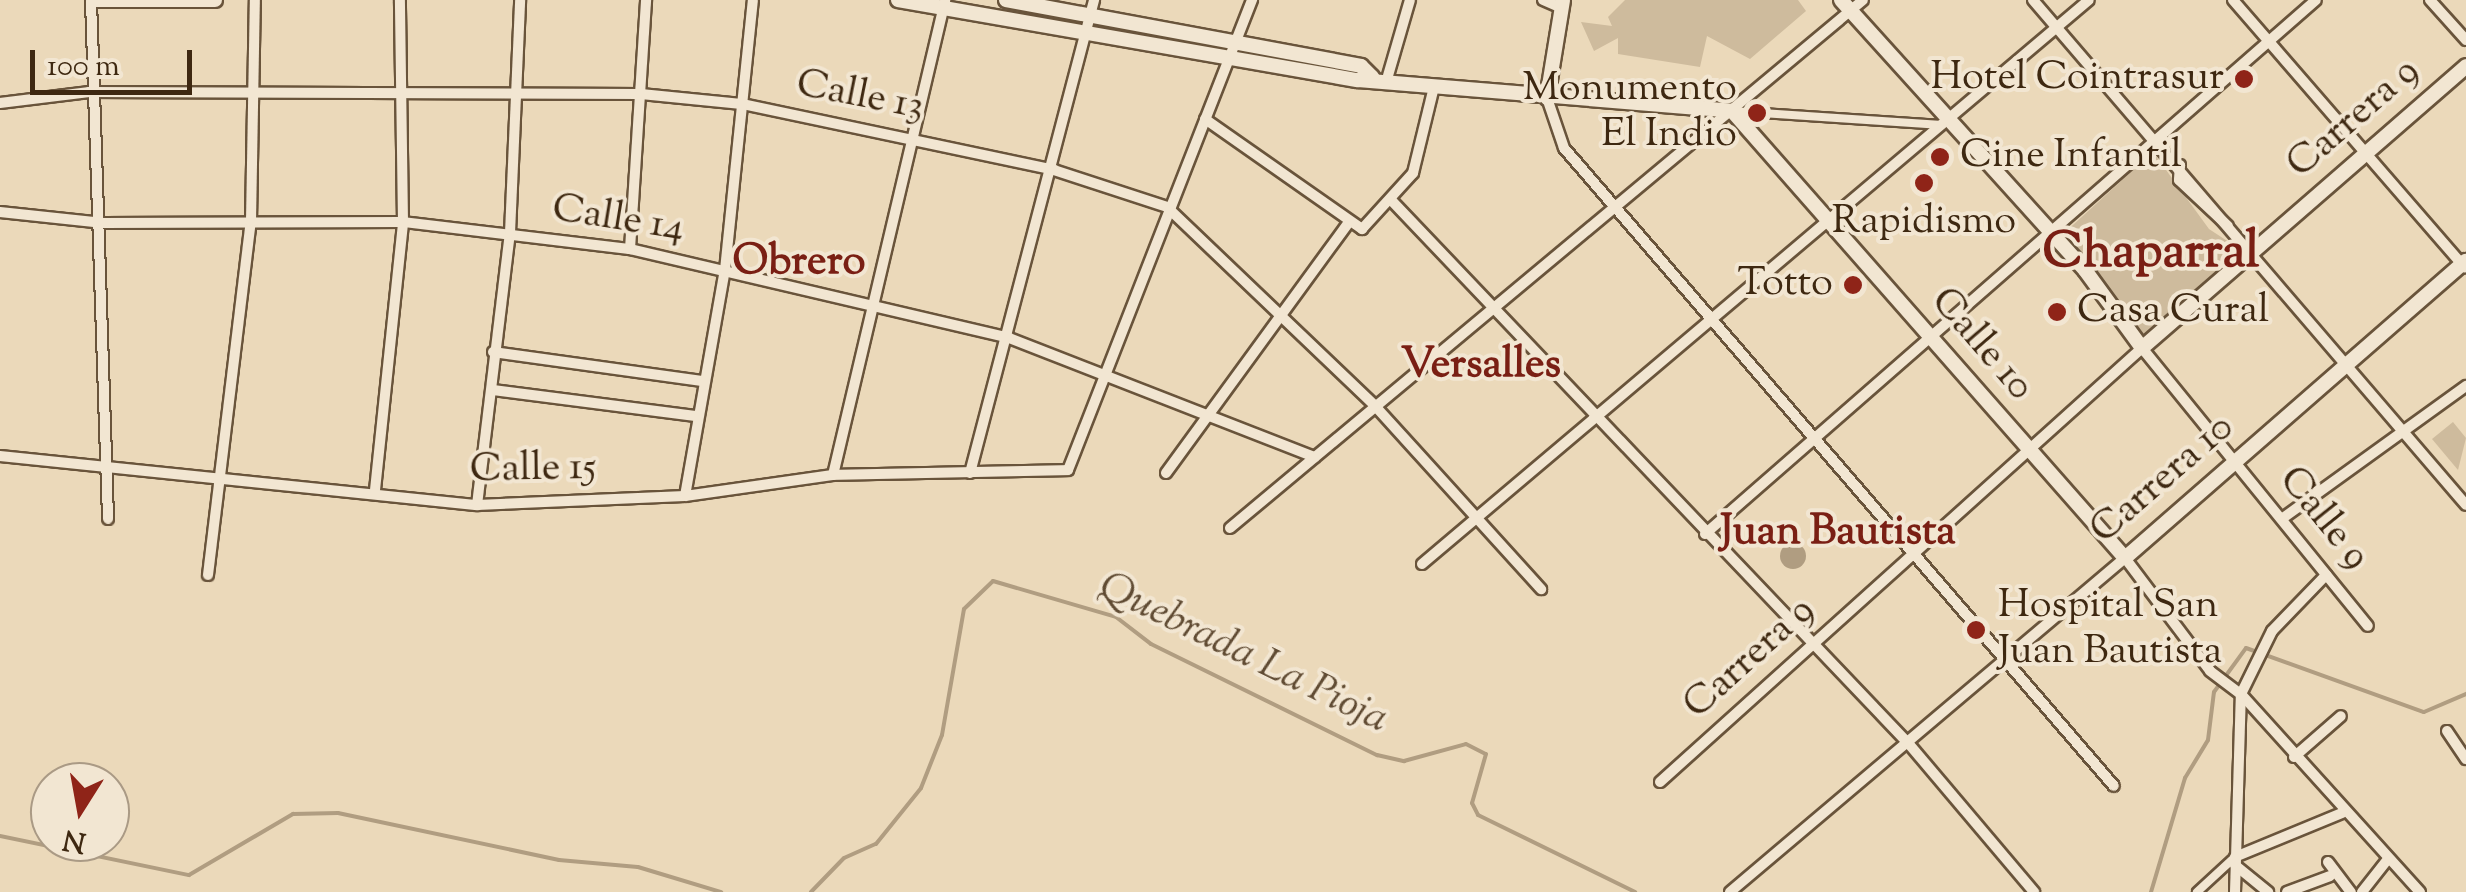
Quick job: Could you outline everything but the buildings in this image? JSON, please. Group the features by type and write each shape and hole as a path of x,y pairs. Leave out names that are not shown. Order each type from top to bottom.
{"main road":[{"path":"93,0 215,0"},
{"path":"898,0 945,3 1086,32 1361,66 1379,78 1434,86 1732,112"},
{"path":"1006,0 1092,8 1233,51"},
{"path":"1547,98 1555,2"},
{"name":"Calle 9","path":"1845,6 2142,348"},
{"name":"Carrera 9","path":"2142,348 2466,66"},
{"name":"Calle 10","path":"1732,112 2125,558"},
{"name":"Carrera 10","path":"2125,558 2465,265"}],"street":[{"path":"93,0 88,92 104,223 108,519"},
{"path":"208,575 251,221 255,0"},
{"path":"375,490 402,222 400,0"},
{"path":"478,505 510,234 520,0"},
{"path":"630,249 646,0"},
{"path":"685,496 695,416 724,270 753,0"},
{"path":"1101,376 1252,0"},
{"path":"1379,78 1410,0"},
{"path":"1230,528 1732,112 1845,6 1863,0"},
{"path":"2033,0 2159,139 2251,252 2463,497"},
{"path":"1422,564 1599,423 2089,0"},
{"path":"2234,0 2465,265"},
{"path":"1705,534 2049,239 2316,0"},
{"path":"2430,0 2466,40"},
{"path":"833,474 945,3"},
{"path":"970,473 1054,170 1092,8"},
{"path":"1206,120 1347,225 1362,229 1392,201 1413,173 1434,86"},
{"name":"Calle 13","path":"0,102 88,92 516,90 640,94 742,104 1054,170 1167,207 1376,407 1542,588"},
{"path":"1547,98 1564,148 2006,654 2114,786"},
{"path":"1732,112 1946,125"},
{"path":"1392,201 1490,313 1909,744 2033,891"},
{"name":"Calle 14","path":"0,212 104,223 402,222 630,249 1009,338 1202,420 1315,457"},
{"path":"1166,473 1347,225"},
{"name":"Carrera 9","path":"1660,782 1816,646 1914,549 2027,447 2142,348"},
{"name":"Calle 9","path":"2142,348 2368,626"},
{"path":"494,352 702,381"},
{"name":"Calle 15","path":"0,456 108,472 219,474 478,505 685,496 833,474 1068,470 1101,376"},
{"path":"2283,518 2466,386"},
{"path":"493,390 695,416"},
{"name":"Carrera 10","path":"1730,892 1809,822 1909,744 2006,654 2125,558"},
{"name":"Calle 10","path":"2125,558 2210,672 2241,694 2342,813 2420,892"},
{"path":"2236,892 2241,694 2272,631 2326,575"},
{"path":"2294,757 2341,716"},
{"path":"2447,731 2466,759"},
{"path":"2197,892 2235,861 2342,813"},
{"path":"2362,892 2388,859"},
{"path":"2235,861 2268,892"},
{"path":"2328,862 2330,876 2351,892"},
{"path":"2287,892 2330,876"}],"shaded area":[{"path":"1625,0 1798,0 1806,11 1750,59 1707,36 1700,67 1618,54 1618,38 1594,51 1581,22 1612,26 1608,17"},
{"path":"2153,152 2209,229 2241,250 2143,336 2063,234"},
{"path":"2453,422 2466,438 2458,470 2432,439"},
{"path":"1793,543 1802,547 1806,556 1802,565 1793,569 1784,565 1780,556 1784,547"}],"waterway":[{"name":"Quebrada La Pioja","path":"811,892 844,858 876,844 921,788 942,735 964,609 993,581 1116,617 1151,644 1377,755 1404,761 1466,744 1486,754 1472,803 1478,815 1635,892"},
{"name":"Quebrada La Pioja","path":"2151,892 2185,778 2208,740 2214,692 2246,648 2424,712 2466,694"},
{"name":"Quebrada La Pioja","path":"0,836 189,875 293,814 338,813 559,860 638,867 721,892"}],"place":[{"name":"Hotel Cointrasur","path":"2244,79"},
{"name":"Monumento El Indio","path":"1757,113"},
{"name":"Cine Infantil","path":"1940,157"},
{"name":"Rapidismo","path":"1924,183"},
{"name":"Totto","path":"1853,285"},
{"name":"Casa Cural","path":"2057,312"},
{"name":"Hospital San Juan Bautista","path":"1976,630"}],"district":[{"name":"Chaparral","path":"2151,255"},
{"name":"Obrero","path":"799,263"},
{"name":"Versalles","path":"1481,366"},
{"name":"Juan Bautista","path":"1838,533"}]}
